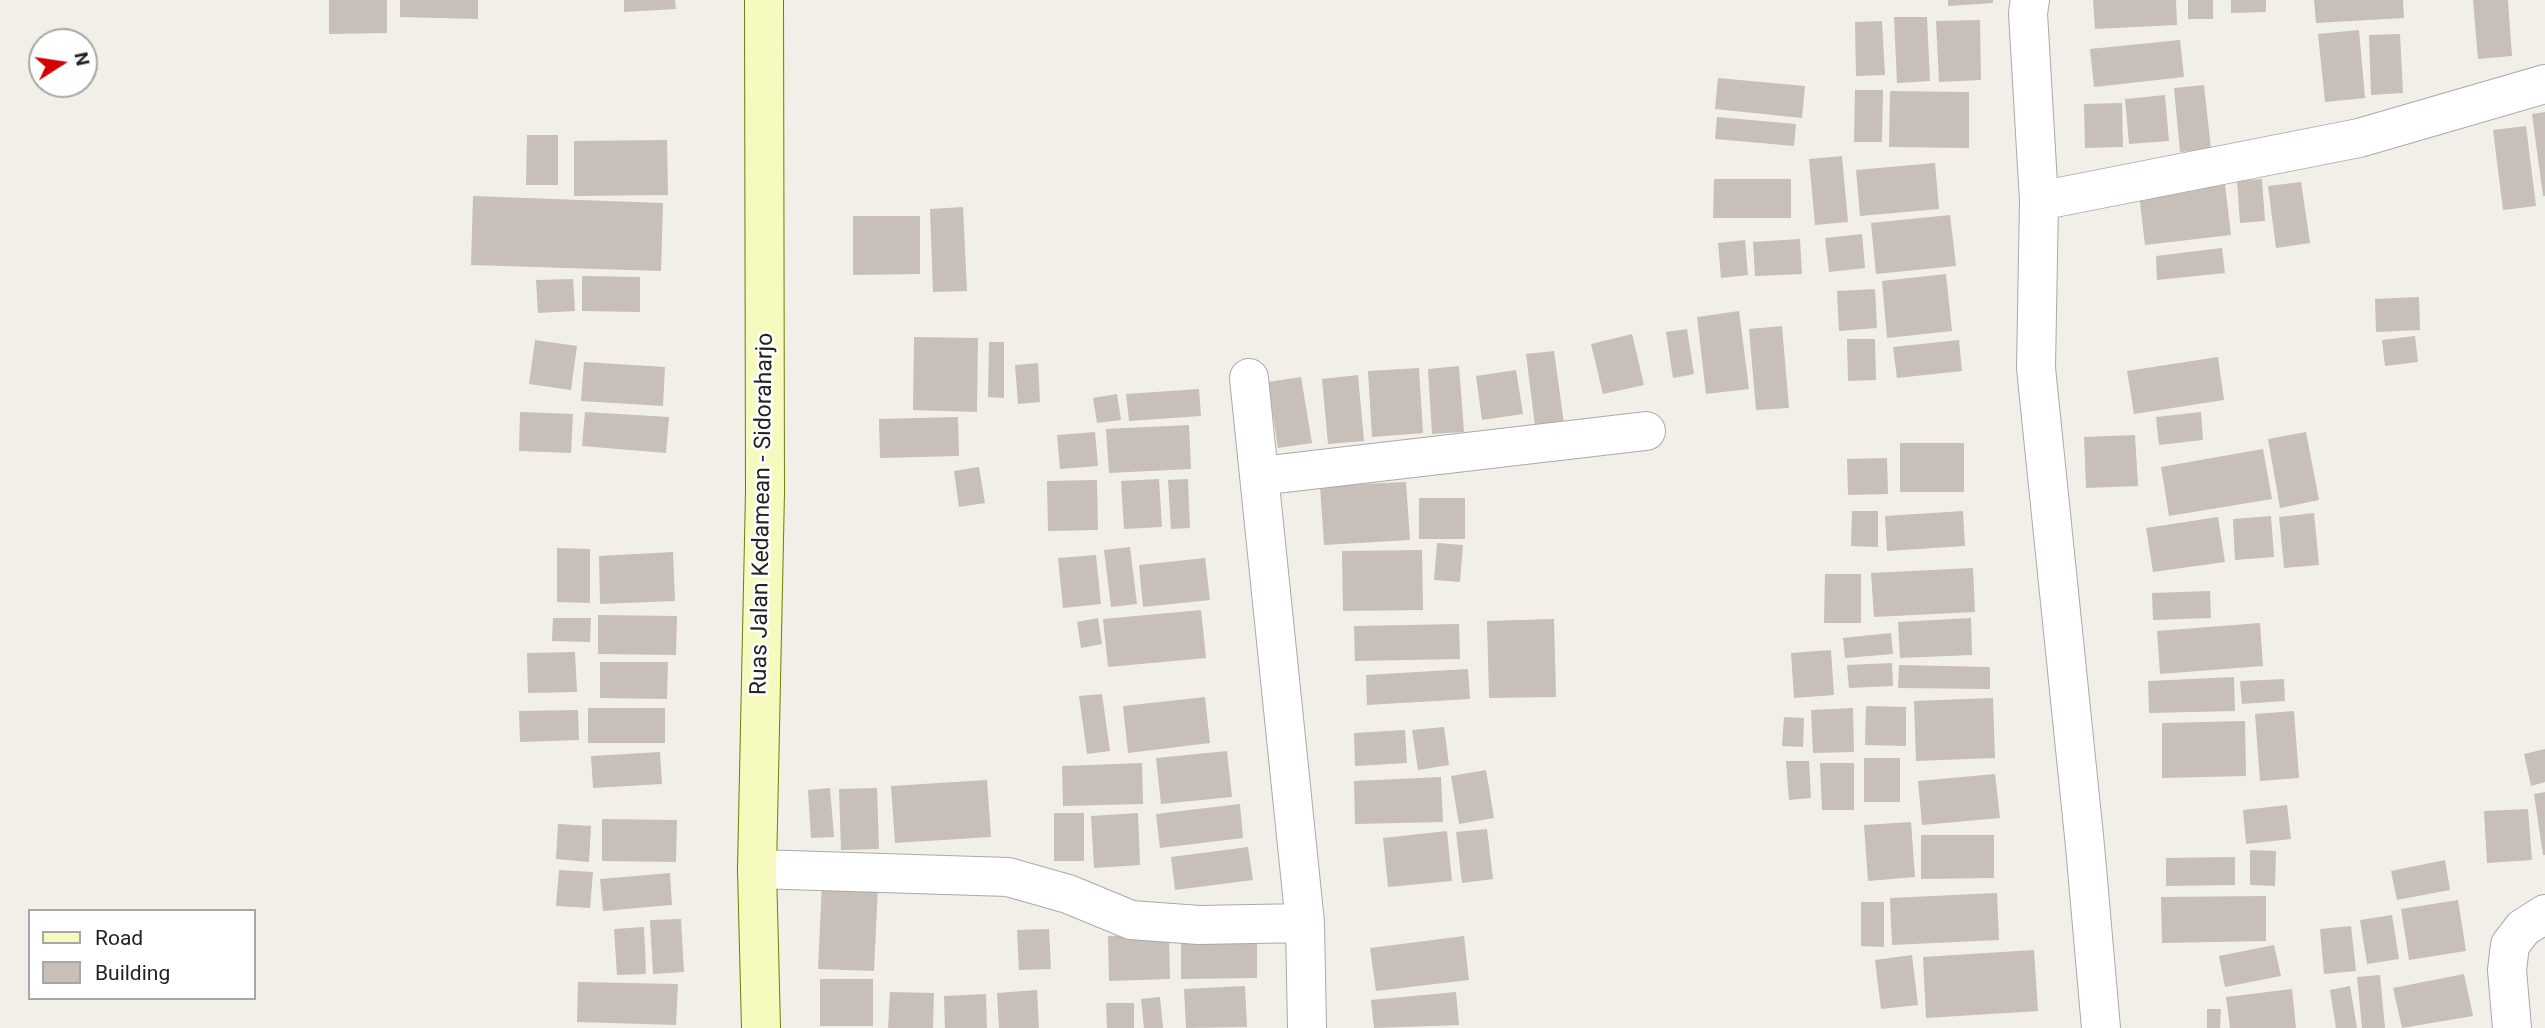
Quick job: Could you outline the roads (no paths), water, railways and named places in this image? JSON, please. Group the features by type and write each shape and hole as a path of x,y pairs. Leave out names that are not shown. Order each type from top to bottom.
{"main road":[{"name":"Ruas Jalan Kedamean - Sidoraharjo","path":"761,1028 757,869 765,492 764,0"}],"street":[{"path":"2030,0 2028,13 2039,201 2036,368 2101,1028"},
{"path":"2039,201 2359,138 2545,84"},
{"path":"1249,378 1305,923 1307,1028"},
{"path":"1260,476 1646,432"},
{"path":"757,869 1008,877 1068,894 1131,920 1199,925 1305,923"},
{"path":"2512,1028 2507,970 2510,945 2523,928 2545,914"}]}
